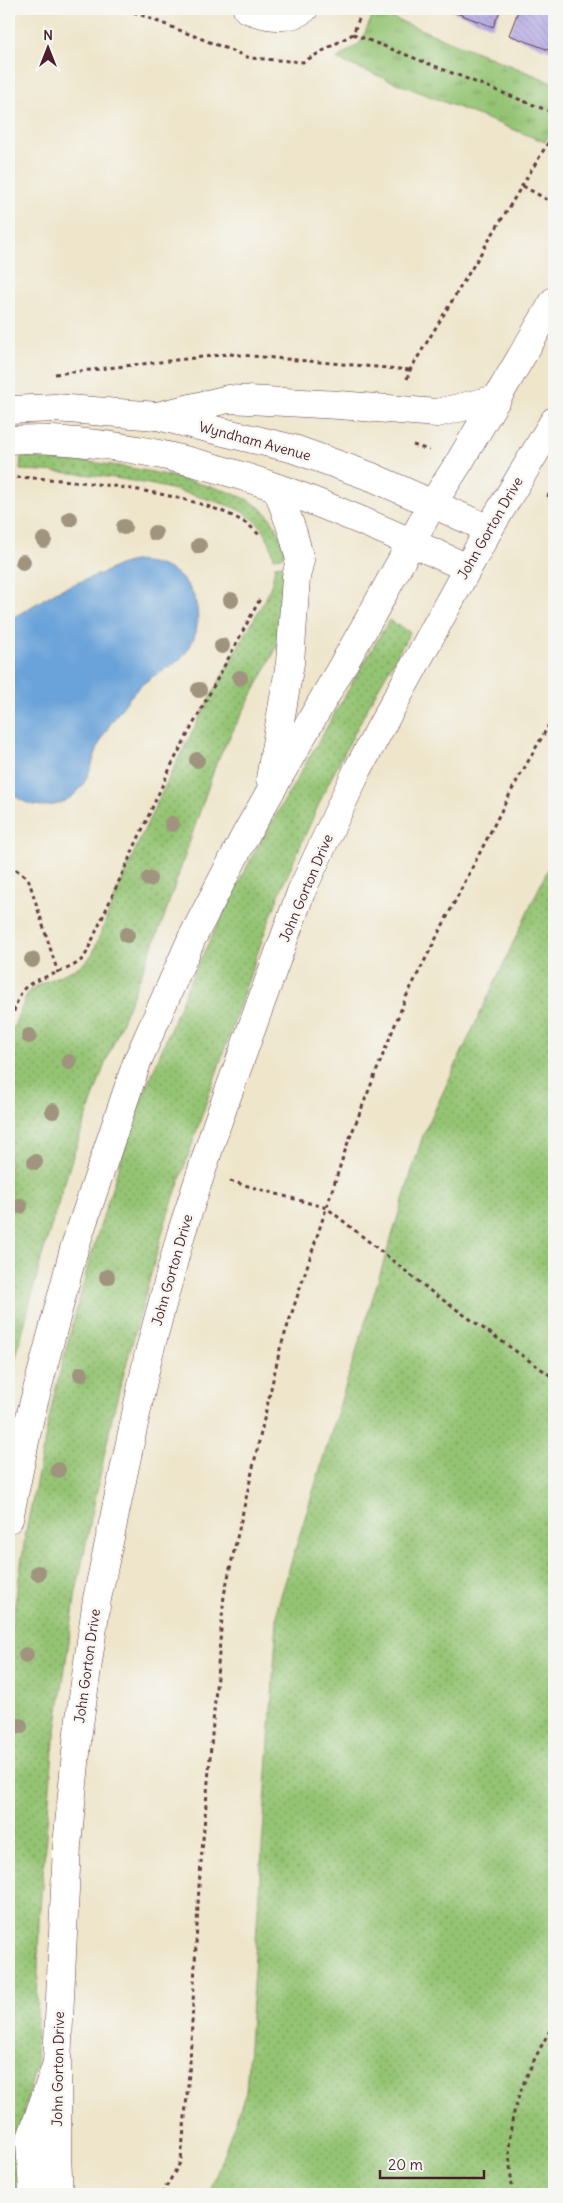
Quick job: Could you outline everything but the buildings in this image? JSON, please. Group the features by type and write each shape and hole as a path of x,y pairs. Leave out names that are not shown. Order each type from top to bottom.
{"main road":[{"path":"246,9 277,17 304,9"},
{"path":"9,1519 30,1417 74,1249 137,1062 192,938 267,797 371,616 433,503 460,462 554,301"},
{"path":"156,416 228,399 437,413 498,398"},
{"name":"Wyndham Avenue","path":"9,410 55,408 156,416 294,449 372,477 488,529"},
{"name":"John Gorton Drive","path":"59,2194 57,2063 67,1846 78,1732 96,1599 148,1357 181,1234 227,1096 302,892 358,769 488,529 554,421"},
{"path":"9,440 30,439 104,444 178,458 277,488 411,542 467,568"},
{"path":"267,797 290,663 296,577 300,560 293,533 277,488"},
{"path":"33,2194 30,2141 57,2063"}],"path":[{"path":"352,34 554,113"},
{"path":"51,374 229,354 410,370 554,133"},
{"path":"523,186 553,204"},
{"path":"9,477 85,482 169,496 240,520 253,528 261,538"},
{"path":"9,1027 23,990 78,963 88,951 126,862 172,764 264,592"},
{"path":"162,2194 181,2160 190,2062 199,1886 224,1595 280,1349 347,1145 406,998 514,786 554,716"},
{"path":"9,865 28,878 58,973"},
{"path":"201,1173 327,1208 433,1293 554,1378"},
{"path":"513,2194 510,2137 516,2107 529,2072 554,2023"}],"green space":[{"path":"375,11 554,83 554,126 545,142 336,59 360,43"},
{"path":"21,456 90,462 159,473 233,494 254,503 270,517 282,540 286,553 281,557 274,558 271,546 258,524 244,513 226,505 156,485 133,481 88,475 20,470"},
{"path":"281,565 288,568 283,630 276,649 217,761 163,920 103,1069 72,1159 42,1256 9,1384 9,1038 28,992 38,985 75,969 87,961 93,953 130,862 172,772 194,728 266,598 272,583 275,566"},
{"path":"389,620 410,632 371,701 327,786 282,887 263,937 165,1223 113,1413 76,1592 53,1751 39,1921 36,2064 22,2123 24,2194 9,2194 9,1644 26,1531 54,1395 89,1262 117,1172 143,1096 192,976 254,853"},
{"path":"554,856 554,2194 209,2194 246,2092 278,1605 423,1135"}],"water":[{"path":"133,561 157,564 171,570 184,580 189,587 194,596 198,615 195,635 191,644 179,660 144,683 124,705 101,740 87,777 76,793 61,803 53,805 37,806 22,801 9,791 9,620 59,590"}]}
